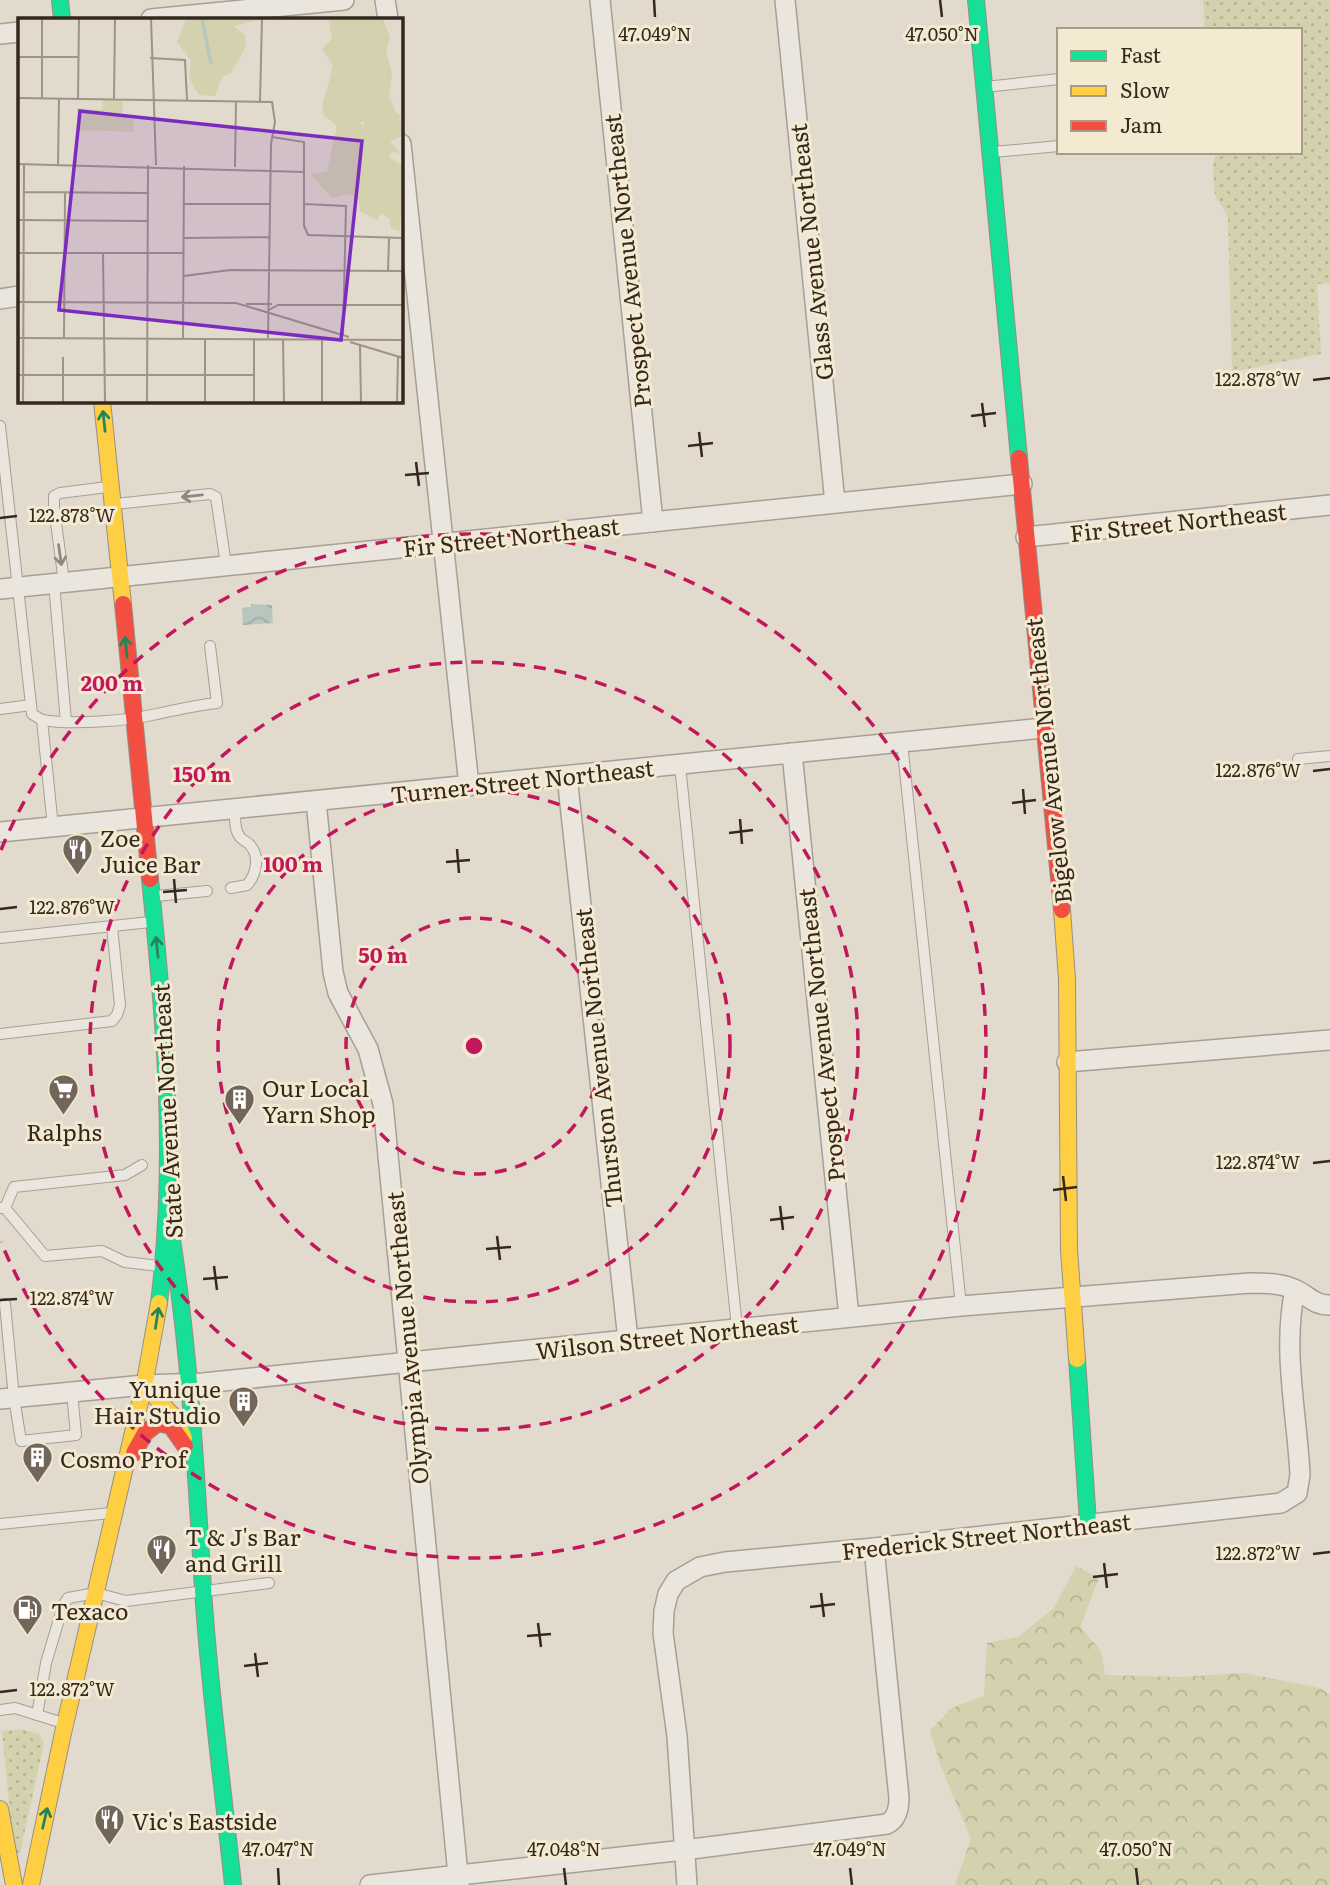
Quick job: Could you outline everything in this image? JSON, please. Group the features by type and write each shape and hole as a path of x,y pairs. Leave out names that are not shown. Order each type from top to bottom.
{"street":[{"path":"60,0 62,18"},
{"path":"186,18 344,0"},
{"path":"386,0 387,18"},
{"name":"Prospect Avenue Northeast","path":"600,0 653,522"},
{"name":"Glass Avenue Northeast","path":"785,0 835,503"},
{"name":"Bigelow Avenue Northeast","path":"976,0 1065,943 1071,1297 1088,1523"},
{"path":"0,34 18,32"},
{"path":"402,162 407,254 443,543 469,786"},
{"path":"0,299 18,296"},
{"name":"State Avenue Northeast","path":"102,402 169,1087 168,1210 179,1286 200,1516 203,1591 233,1885"},
{"name":"Fir Street Northeast","path":"9,588 1022,484"},
{"name":"Fir Street Northeast","path":"1026,537 1330,505"},
{"name":"Turner Street Northeast","path":"0,832 1043,728"},
{"name":"Prospect Avenue Northeast","path":"792,754 849,1317"},
{"name":"Thurston Avenue Northeast","path":"567,776 628,1340"},
{"name":"Olympia Avenue Northeast","path":"316,801 333,972 338,993 368,1049 383,1104 458,1880"},
{"path":"1067,1062 1330,1040"},
{"path":"31,1885 144,1385 163,1266 168,1210"},
{"name":"Wilson Street Northeast","path":"7,1398 144,1385 188,1384 961,1306 1250,1283 1271,1283 1295,1290 1321,1305 1330,1304"},
{"name":"Frederick Street Northeast","path":"684,1850 677,1736 663,1633 668,1594 677,1581 700,1567 725,1562 1281,1503 1297,1493 1300,1475 1289,1340 1290,1312 1295,1290"},
{"name":"State Avenue Northeast","path":"144,1385 176,1419 183,1432 192,1515 202,1572"},
{"path":"120,1492 145,1431 153,1424 168,1424 186,1446"},
{"path":"370,1885 458,1880 887,1824 896,1815 899,1798 874,1548"},
{"path":"0,1809 14,1885"},
{"path":"684,1850 687,1885"},
{"path":"0,1873 1,1885"}],"lane":[{"path":"985,87 1057,79"},
{"path":"991,152 1057,146"},
{"path":"0,426 9,588 32,714 42,720 66,722 155,715 199,704 217,703 210,646"},
{"path":"66,722 54,496 111,487"},
{"path":"112,505 211,494 216,497 226,565"},
{"path":"0,709 31,705"},
{"path":"42,720 53,827"},
{"path":"902,743 961,1306"},
{"path":"1298,759 1330,756"},
{"path":"680,765 737,1328"},
{"path":"231,888 247,886 255,876 256,859 253,849 240,838 236,830 235,809"},
{"path":"152,896 207,891"},
{"path":"0,938 154,921"},
{"path":"0,1034 112,1021 120,1005 112,927"},
{"path":"142,1166 125,1175 14,1187 2,1208 45,1256 102,1251 125,1262 163,1266"},
{"path":"5,1304 7,1398 21,1441 76,1435 72,1392"},
{"path":"0,1524 115,1513"},
{"path":"37,1715 46,1663 63,1605 68,1598 96,1593 126,1601 269,1583"},
{"path":"0,1710 15,1709 66,1723"}],"green space":[{"path":"1203,0 1330,0 1330,283 1317,284 1321,354 1232,372 1228,217 1215,195 1213,167 1216,154 1302,154 1302,28 1205,28"},
{"path":"1076,1566 1099,1578 1080,1627 1101,1651 1105,1675 1180,1677 1244,1673 1320,1688 1330,1695 1330,1885 955,1885 971,1839 940,1764 930,1730 952,1708 984,1696 987,1643 1018,1637 1054,1608"},
{"path":"23,1729 39,1734 44,1743 20,1853 14,1853 2,1731"}],"water":[{"path":"251,604 272,605 273,623 243,625 242,608 251,607"}],"traffic: fast":[{"path":"60,0 62,18"},
{"path":"976,0 1019,458"},
{"path":"150,879 167,1091 167,1196 159,1303"},
{"path":"172,1240 188,1370 209,1663 233,1885"},
{"path":"1077,1359 1088,1523"}],"traffic: slow":[{"path":"102,402 123,604"},
{"path":"1062,910 1067,979 1069,1250 1077,1359"},
{"path":"31,1885 63,1733 145,1381 159,1303"},
{"path":"144,1385 176,1419 184,1438"},
{"path":"0,1809 14,1885"}],"traffic: jam":[{"path":"1019,458 1062,910"},
{"path":"123,604 150,879"},
{"path":"134,1453 145,1433 158,1423 171,1426 185,1446"}],"place":[{"name":"Zoe Juice Bar","path":"77,877"},
{"name":"Ralphs","path":"64,1117"},
{"name":"Our Local Yarn Shop","path":"239,1127"},
{"name":"Yunique Hair Studio","path":"244,1428"},
{"name":"Cosmo Prof","path":"37,1485"},
{"name":"T & J's Bar and Grill","path":"162,1576"},
{"name":"Texaco","path":"28,1637"},
{"name":"Vic's Eastside","path":"109,1847"}]}
